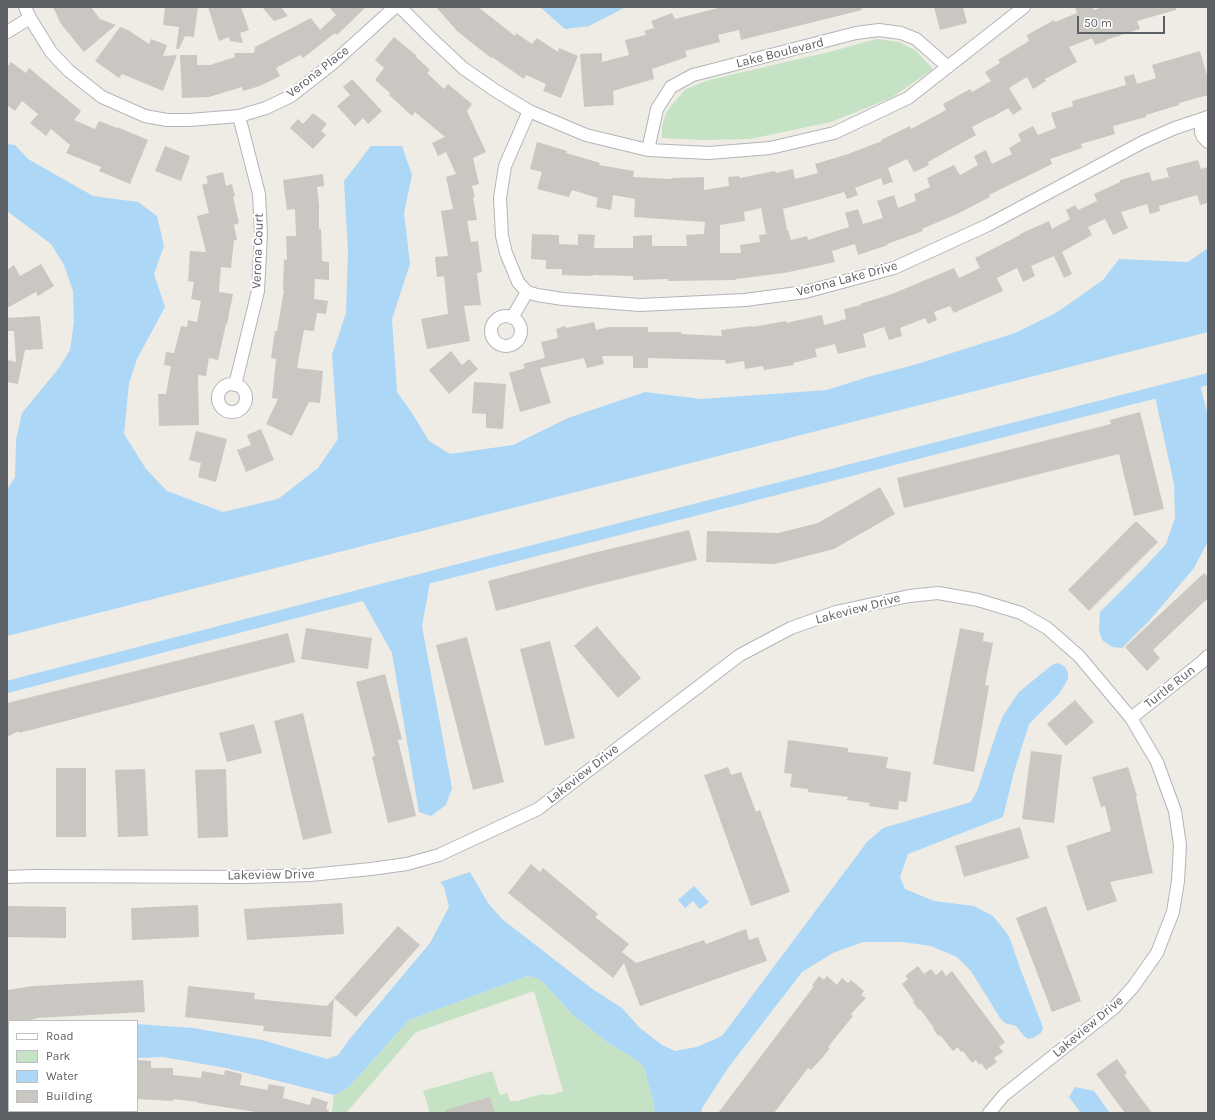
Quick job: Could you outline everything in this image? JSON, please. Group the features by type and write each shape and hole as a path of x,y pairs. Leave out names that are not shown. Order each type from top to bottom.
{"street":[{"name":"Verona Place","path":"25,7 51,52 69,71 102,97 145,116 167,120 189,120 239,116 266,108 291,96 333,63 395,7"},
{"path":"400,7 463,68 496,91 529,111 586,135 648,150 709,152 770,148 834,133 908,98 1024,7"},
{"path":"7,32 30,18"},
{"name":"Lake Boulevard","path":"648,150 657,109 671,87 693,75 856,33 879,30 901,33 916,39 948,68"},
{"path":"512,318 527,292 518,282 506,253 502,236 500,198 505,166 529,111"},
{"name":"Verona Court","path":"235,385 258,290 261,234 259,194 239,116"},
{"name":"Verona Lake Drive","path":"527,292 562,299 640,305 745,300 805,292 894,268 988,225 1143,142 1175,128 1207,117"},
{"name":"Verona Lake Drive","path":"1207,117 1201,126 1201,132 1203,137 1208,142"},
{"name":"Lakeview Drive","path":"7,877 246,877 310,875 407,864 439,855 538,809 740,655 791,628 836,612 909,596 938,593 978,600 1021,614 1047,628 1079,656 1131,718 1157,762 1175,811 1180,845 1178,881 1173,912 1157,953 1133,987 1114,1008 1004,1094 989,1113"},
{"name":"Turtle Run","path":"1131,718 1208,656"}],"green space":[{"path":"876,39 899,42 915,50 933,69 891,98 831,122 750,139 705,140 662,138 662,126 666,113 686,89 709,80 833,51"},
{"path":"527,976 540,979 572,1014 608,1043 632,1057 644,1067 655,1113 430,1113 423,1091 492,1071 500,1095 507,1093 510,1101 517,1101 542,1094 551,1095 563,1091 534,991 416,1032 346,1113 332,1113 334,1095 349,1087 409,1020"}],"water":[{"path":"540,7 626,7 589,26 565,29"},
{"path":"7,144 15,145 28,159 93,196 138,202 157,216 164,246 154,274 165,307 137,359 129,383 124,434 146,469 167,491 223,512 278,499 318,468 338,439 332,355 346,313 348,251 344,181 371,146 402,146 412,175 404,213 410,264 392,319 397,392 429,441 450,454 513,445 568,418 645,392 701,399 827,390 871,376 914,365 1015,333 1056,313 1103,280 1119,259 1188,262 1208,248 1208,332 7,636 7,490 15,477 16,440 22,413 59,368 70,350 74,321 73,291 64,265 51,244 7,211"},
{"path":"1199,381 1208,416 1208,541 1194,568 1149,621 1122,648 1112,647 1102,640 1099,630 1100,612 1166,544 1175,518 1174,484 1154,392"},
{"path":"431,577 422,626 452,788 446,805 431,816 419,812 392,653 360,596"},
{"path":"1058,663 1064,666 1068,672 1068,679 1059,694 1029,724 1014,772 1003,817 908,854 900,877 905,889 934,901 974,906 993,916 1009,936 1042,1025 1043,1029 1041,1033 1033,1038 1028,1039 1016,1026 1005,1023 1000,1018 971,971 957,957 931,946 903,942 863,942 833,953 802,972 728,1068 702,1108 701,1113 655,1113 644,1067 632,1057 608,1043 572,1014 540,979 527,976 409,1020 349,1087 334,1095 226,1068 163,1057 138,1058 138,1024 193,1028 262,1040 327,1059 338,1055 430,943 449,907 444,887 440,882 470,872 488,903 502,919 591,988 622,1008 640,1028 662,1045 675,1051 697,1047 722,1036 867,842 883,828 971,802 977,791 1004,714 1019,692 1052,665"},
{"path":"694,886 709,902 700,909 693,901 685,908 678,900"},
{"path":"1075,1087 1094,1091 1110,1113 1081,1113 1069,1097"}],"building":[{"path":"53,7 91,7 100,19 116,25 84,52 61,24"},
{"path":"165,7 198,7 194,37 185,36 179,49 176,49 179,27 163,25"},
{"path":"208,7 241,7 249,30 240,33 243,43 230,41 229,37 219,41"},
{"path":"262,7 281,7 288,16 274,21"},
{"path":"329,7 366,7 337,35 335,33 303,58 300,55 276,68 280,76 260,86 243,91 242,87 209,97 182,98 180,55 197,55 197,65 210,65 235,57 234,53 254,53 255,47 311,18 320,30 336,15"},
{"path":"436,7 478,7 515,36 516,33 532,44 537,38 558,52 559,48 578,56 561,98 543,91 546,84 526,75 524,79 492,57 491,58 457,31"},
{"path":"722,7 861,7 862,10 741,40 739,30 718,35 720,42 685,51 687,57 652,69 654,79 613,91 614,105 584,107 580,54 602,53 602,62 629,55 625,40 646,35 644,31 654,28 651,21 672,13 675,19"},
{"path":"934,7 963,7 967,23 940,30"},
{"path":"1075,7 1092,7 1094,10 1103,7 1176,7 1176,10 1137,21 1140,29 1095,45 1092,38 1069,47 1077,62 1045,79 1046,81 1033,89 1027,77 1009,88 1022,109 1013,115 1008,108 972,127 976,135 928,162 929,165 914,172 907,159 888,168 893,182 883,185 881,178 855,188 858,195 847,199 844,192 783,209 787,230 791,240 807,236 808,240 849,227 845,213 858,209 863,224 883,218 877,201 894,195 898,208 916,201 914,194 930,187 927,178 954,165 960,175 978,165 974,156 986,150 992,164 1012,154 1009,148 1021,141 1018,134 1033,126 1038,135 1056,128 1051,113 1073,106 1072,101 1126,85 1124,77 1134,74 1137,84 1156,78 1152,65 1200,51 1208,79 1208,95 1179,103 1179,105 1146,115 1146,117 1113,126 1115,134 1081,144 1082,148 1050,159 1052,164 989,195 990,197 957,214 922,229 923,231 858,255 855,244 832,251 835,262 784,273 736,280 668,281 668,279 633,280 633,276 562,275 562,269 546,269 546,260 531,259 532,234 559,235 559,244 578,245 578,234 595,235 594,248 633,248 633,236 652,235 652,246 687,246 686,235 704,234 705,222 634,217 635,199 613,195 611,210 596,207 598,198 572,190 569,197 537,189 542,172 530,169 537,142 567,151 566,153 600,163 599,165 634,171 633,177 672,179 704,177 704,190 729,186 728,177 739,176 740,178 775,171 776,173 793,169 795,179 818,173 815,164 848,154 882,141 881,140 910,126 911,129 946,110 943,104 970,89 972,92 991,81 985,72 1000,63 998,60 1029,41 1027,35 1054,20 1055,22 1077,13","holes":["761,208 766,234 759,235 760,242 740,245 741,253 720,253 720,225 745,221 744,212"]},
{"path":"120,27 128,30 149,44 151,39 167,45 163,56 177,55 163,91 122,74 119,78 95,61"},
{"path":"394,37 417,56 416,57 430,70 427,73 444,89 448,84 472,104 467,111 486,152 473,158 479,184 472,186 475,197 473,197 477,220 467,221 471,242 478,241 482,272 477,273 481,305 464,306 470,341 427,349 421,319 448,314 444,276 437,277 435,257 448,256 441,211 453,209 446,177 456,174 446,152 438,156 432,143 445,137 415,112 412,116 375,80 384,68 375,60"},
{"path":"11,62 26,73 29,68 81,111 74,120 95,129 99,121 148,140 130,184 99,171 101,167 66,153 70,145 51,129 46,136 30,123 38,114 22,101 15,111 7,105 7,67"},
{"path":"352,79 382,111 368,124 363,118 355,126 337,106 350,95 343,87"},
{"path":"313,113 327,124 321,131 326,135 313,149 290,128 298,119 303,124"},
{"path":"165,146 190,156 181,181 155,171"},
{"path":"1198,160 1201,169 1208,167 1208,203 1200,205 1197,195 1159,206 1160,211 1150,214 1147,204 1121,212 1128,228 1113,235 1105,219 1088,227 1092,235 1062,252 1072,274 1064,278 1054,256 1031,266 1035,276 1023,282 1017,268 997,278 1003,291 954,313 950,306 934,312 937,320 928,324 925,318 900,328 902,336 889,340 884,327 863,334 866,347 838,354 835,344 815,349 817,357 793,363 794,365 764,370 763,366 745,369 744,361 726,364 725,360 648,358 648,368 633,368 633,356 602,356 604,364 587,368 584,358 540,368 551,403 520,412 509,373 525,368 523,364 545,358 541,342 558,338 556,329 565,326 566,328 594,322 596,330 609,327 648,327 648,332 681,332 681,334 722,336 721,330 752,327 786,321 786,323 822,315 824,325 846,319 844,309 861,305 860,304 892,294 954,268 959,278 980,268 975,258 1020,234 1049,221 1052,229 1070,219 1066,210 1075,205 1078,210 1097,201 1094,194 1120,182 1120,180 1149,172 1152,181 1169,177 1166,168"},
{"path":"223,172 226,186 232,184 235,196 233,197 239,223 234,225 237,240 234,240 231,268 221,267 219,292 233,294 218,360 209,358 206,376 198,375 199,425 159,426 158,394 166,394 171,366 164,365 166,352 174,353 181,326 187,327 188,320 197,322 201,301 191,299 194,282 188,281 190,251 206,252 197,216 209,213 202,185 208,183 206,176"},
{"path":"323,174 324,186 317,187 319,229 321,229 322,261 329,262 329,280 315,279 314,299 328,301 326,314 317,313 314,331 304,330 297,368 323,371 320,403 309,402 292,436 266,424 278,399 272,398 276,359 271,358 284,290 284,259 287,260 286,236 296,236 295,209 287,210 283,180"},
{"path":"41,264 54,286 38,296 36,292 7,308 7,270 14,265 20,276"},
{"path":"40,316 43,349 25,350 18,384 7,382 7,360 16,362 14,331 7,331 7,318"},
{"path":"451,351 462,365 469,359 478,369 449,394 429,370"},
{"path":"474,382 506,384 503,429 486,428 486,414 472,413"},
{"path":"1140,412 1164,509 1134,516 1119,454 904,508 897,478 1111,424 1110,420"},
{"path":"261,429 274,460 246,472 237,450 251,445 247,435"},
{"path":"196,431 227,439 216,482 198,477 201,463 189,460"},
{"path":"880,487 895,514 834,549 775,564 706,562 707,531 778,533 818,523"},
{"path":"1136,521 1158,542 1089,611 1068,590"},
{"path":"689,530 697,560 496,611 488,581 593,553"},
{"path":"1204,573 1208,577 1208,598 1153,650 1160,658 1147,671 1125,647"},
{"path":"597,626 641,678 618,698 574,646"},
{"path":"306,628 372,638 368,669 301,659"},
{"path":"960,628 984,633 983,641 993,643 985,685 989,686 974,772 933,764"},
{"path":"288,633 295,662 19,733 19,731 7,737 7,703"},
{"path":"467,637 504,782 473,790 436,645"},
{"path":"550,641 575,738 545,746 520,649"},
{"path":"385,674 402,739 398,740 416,816 388,823 372,757 375,756 356,682"},
{"path":"1075,700 1094,722 1066,746 1047,724"},
{"path":"303,713 332,833 303,840 274,721"},
{"path":"254,724 262,753 227,762 219,733"},
{"path":"788,740 848,748 848,752 888,757 886,768 911,772 907,802 899,801 898,810 869,806 870,803 847,800 848,797 808,792 808,789 790,787 792,774 784,773"},
{"path":"1031,751 1062,755 1054,823 1022,819"},
{"path":"728,767 731,775 741,772 756,812 760,810 790,892 751,906 704,775"},
{"path":"1128,767 1137,796 1153,873 1110,882 1117,901 1087,911 1066,846 1111,831 1105,806 1101,807 1092,777"},
{"path":"56,768 86,768 86,837 56,837"},
{"path":"145,769 148,836 118,837 115,770"},
{"path":"226,769 228,837 198,838 195,770"},
{"path":"1020,827 1029,858 964,877 955,846"},
{"path":"531,864 540,872 543,868 598,914 595,917 629,944 622,952 636,963 704,940 706,944 746,929 749,940 758,937 767,961 640,1006 624,963 613,978 508,893"},
{"path":"342,903 344,934 247,940 244,909"},
{"path":"198,905 199,937 132,940 131,908"},
{"path":"7,906 66,907 66,938 7,937"},
{"path":"1046,906 1081,1001 1052,1012 1016,918"},
{"path":"398,926 420,945 356,1017 334,998"},
{"path":"918,966 924,974 931,969 936,975 942,970 946,976 952,971 1005,1042 999,1047 1003,1052 994,1058 997,1062 986,1070 981,1063 979,1065 976,1060 972,1063 958,1047 953,1051 940,1035 938,1036 934,1028 913,1002 914,1001 902,984 908,979 905,976"},
{"path":"819,976 824,980 827,976 837,985 842,978 848,983 851,980 864,991 861,995 866,998 851,1014 853,1016 828,1047 830,1048 823,1057 811,1070 808,1068 774,1113 718,1113 814,986 812,985"},
{"path":"143,980 145,1012 7,1021 7,990 33,986"},
{"path":"188,986 255,993 254,999 327,1006 334,998 331,1037 263,1031 264,1026 185,1017"},
{"path":"1117,1059 1127,1073 1124,1075 1152,1113 1125,1113 1096,1074"},
{"path":"138,1060 151,1061 151,1068 173,1068 173,1075 201,1078 202,1071 224,1075 225,1070 242,1074 240,1085 267,1090 269,1084 285,1087 283,1098 310,1105 312,1097 328,1102 326,1109 329,1110 328,1113 262,1113 198,1102 173,1099 173,1101 138,1099"},
{"path":"490,1097 495,1113 445,1113 445,1110"}],"waterway":[{"path":"7,687 431,577 1208,379"}]}
